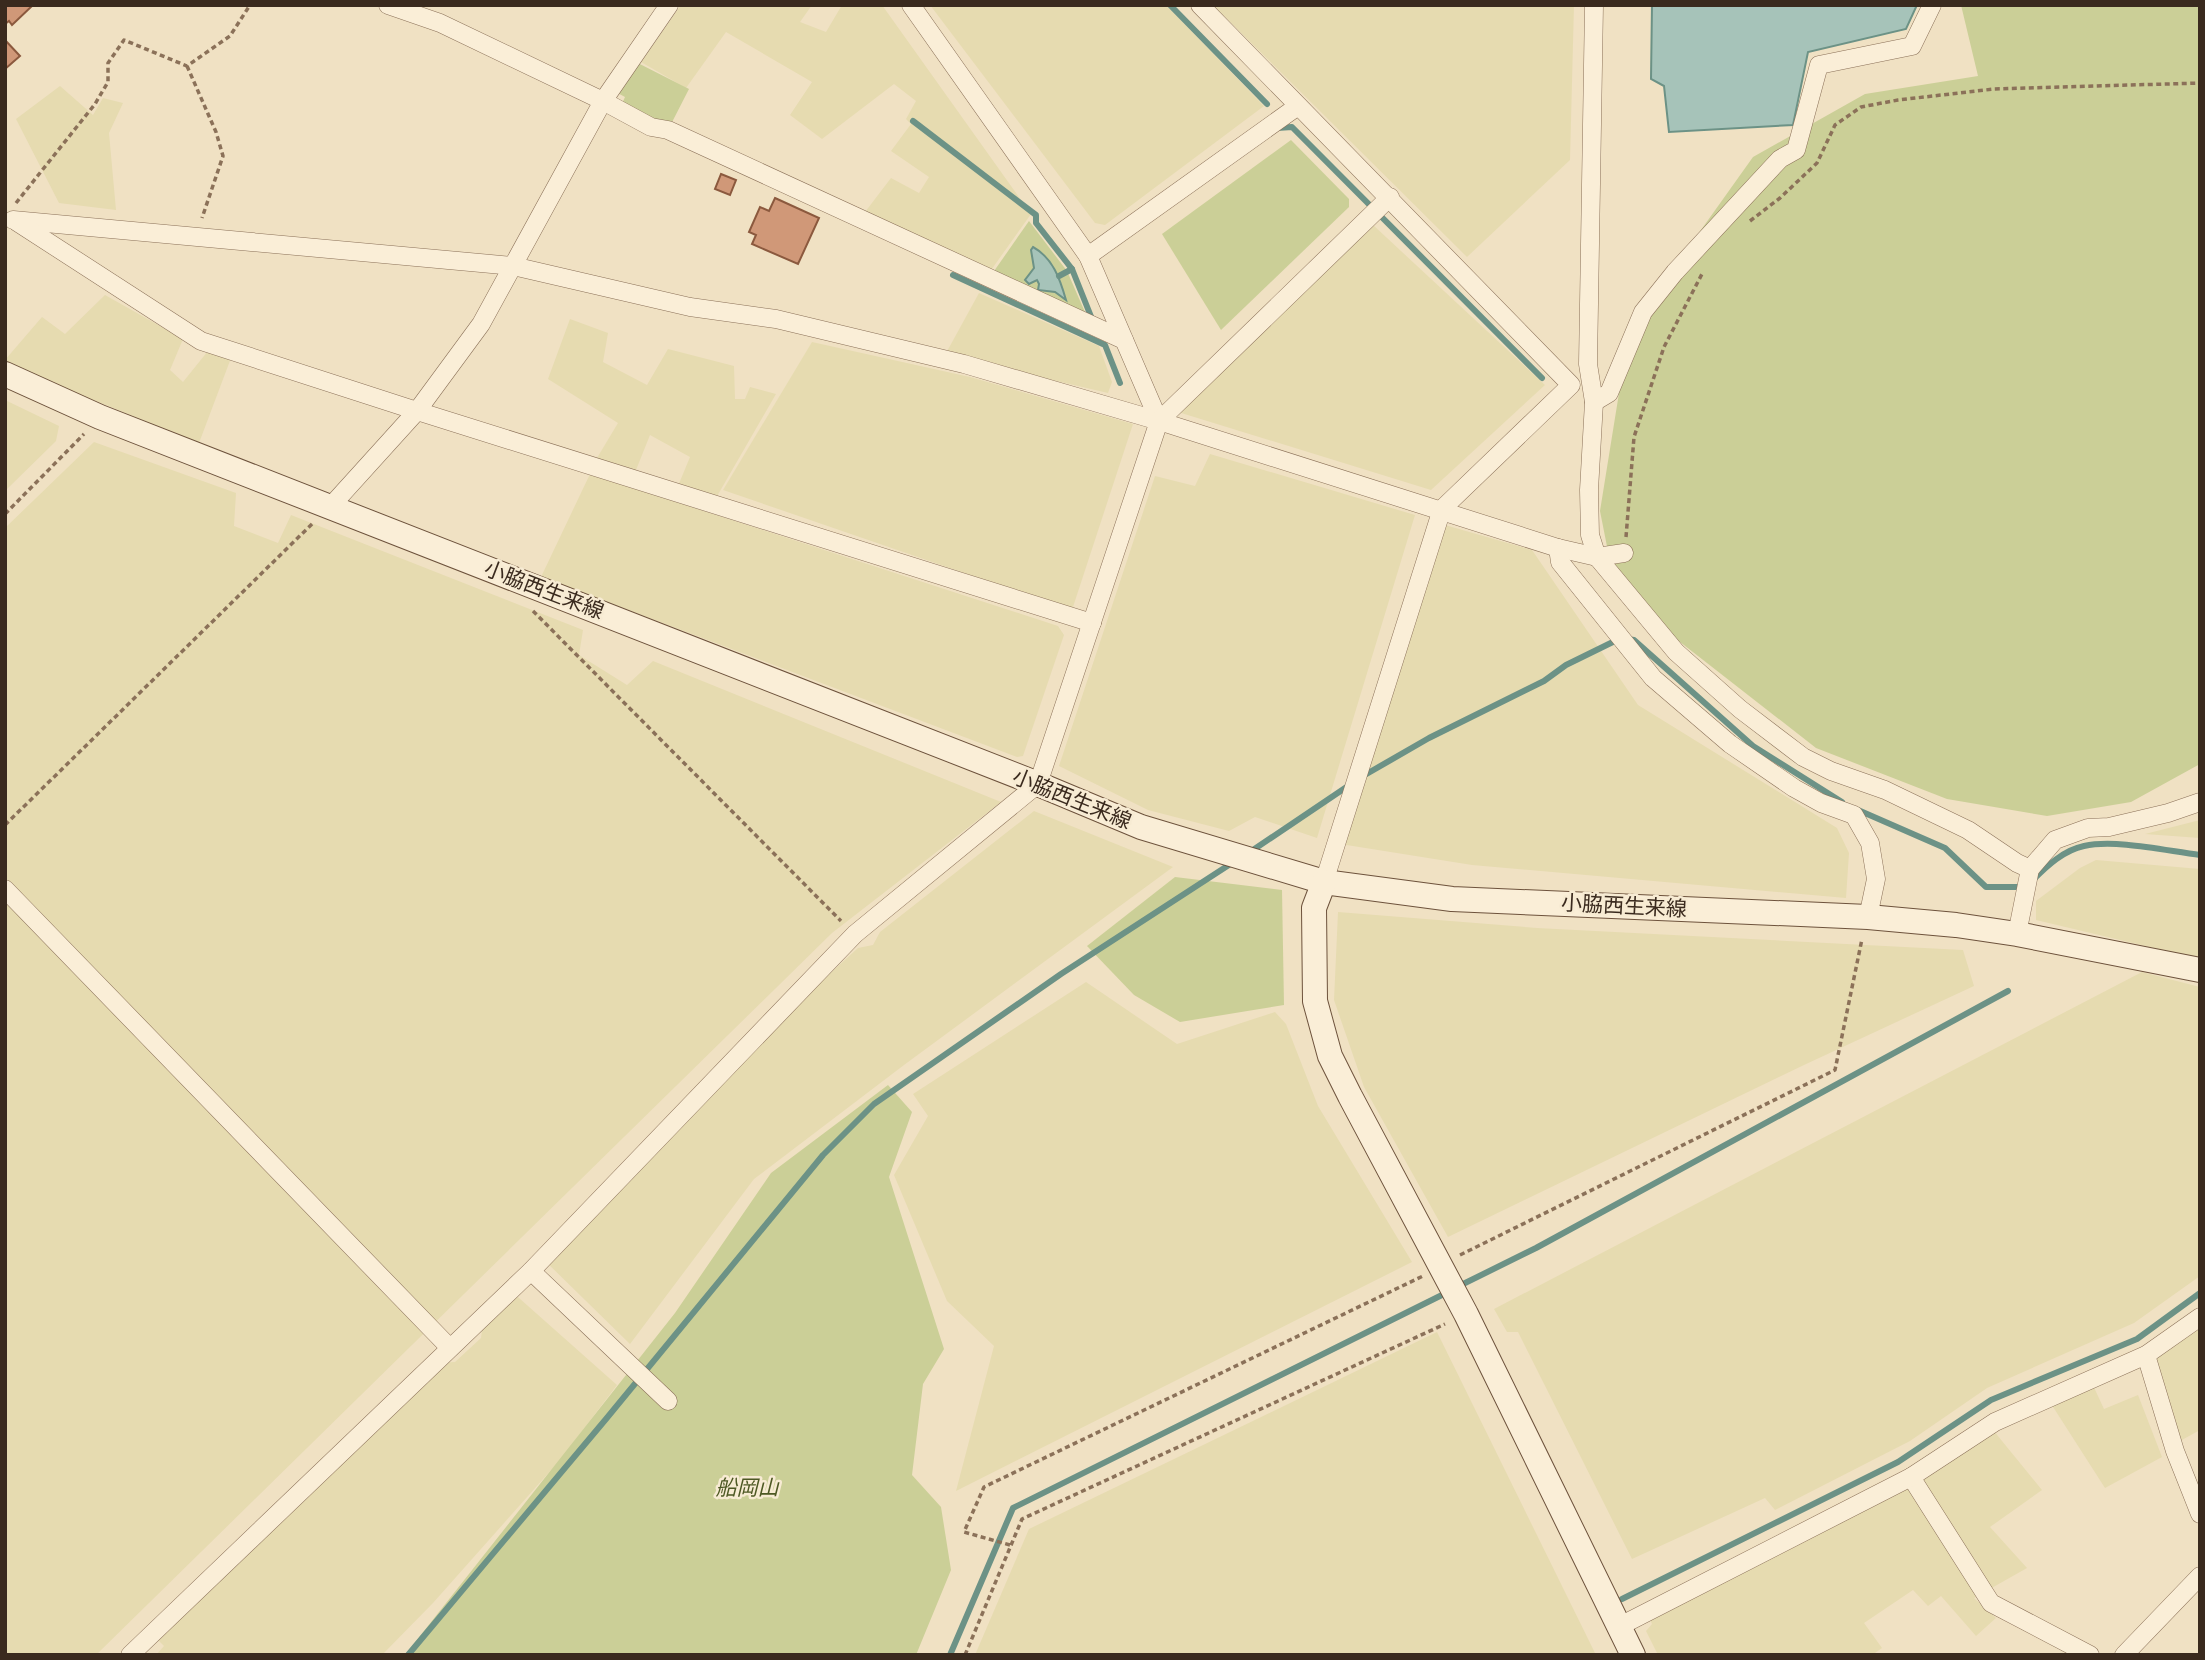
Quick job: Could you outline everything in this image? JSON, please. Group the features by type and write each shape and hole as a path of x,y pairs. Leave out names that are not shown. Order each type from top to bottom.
{"main road":[{"name":"小脇西生来線","path":"5,374 100,417 1038,784 1141,827 1324,882 1452,899 1868,917 1956,925 2017,934 2200,971"},
{"path":"1324,882 1314,908 1315,1001 1330,1056 1350,1097 1448,1263 1466,1314 1633,1655"}],"street":[{"path":"388,5 440,23 651,127 668,130 1124,340"},
{"path":"331,506 417,411 481,324 603,101 669,5"},
{"path":"911,5 1088,256 1159,421"},
{"path":"1200,5 1571,385 1594,402"},
{"path":"1594,5 1588,364 1594,402 1589,490 1590,535 1597,556 1676,652 1741,709 1804,757 1831,771 1885,790 1969,830 2030,869"},
{"path":"1594,402 1609,393 1643,312 1675,272 1780,159 1796,150 1819,65 1912,46 1932,5"},
{"path":"1088,256 1298,106"},
{"path":"130,1655 531,1270 855,934 1038,784 1159,421 1390,197"},
{"path":"8,217 513,266 690,307 789,322 964,365 1159,421 1558,548 1597,556 1624,552"},
{"path":"8,217 201,341 1092,622"},
{"path":"1324,882 1442,509 1571,385"},
{"path":"1558,548 1560,562 1653,678 1730,744 1794,788 1821,803 1854,815 1870,843 1876,879 1868,917"},
{"path":"2017,934 2030,869 2055,840 2088,828 2109,827 2168,813 2200,802"},
{"path":"5,889 449,1346"},
{"path":"531,1270 668,1401"},
{"path":"1620,1626 1911,1477 1995,1422 2146,1354 2200,1317"},
{"path":"2146,1354 2175,1451 2200,1514"},
{"path":"1911,1477 1991,1602 2090,1655"},
{"path":"2124,1655 2200,1576"}],"path":[{"path":"187,66 230,36 250,5"},
{"path":"8,217 95,104 108,82 108,63 124,40 187,66 216,132 223,156 196,237"},
{"path":"1740,229 1780,198 1817,163 1835,125 1861,107 1994,89 2200,83"},
{"path":"1624,552 1634,437 1664,347 1709,264"},
{"path":"5,514 100,417"},
{"path":"5,825 331,506"},
{"path":"532,610 855,934"},
{"path":"1010,1545 964,1532 984,1487 1448,1263 1835,1070 1868,917"},
{"path":"965,1655 1022,1519 1466,1314"}],"shaded area":[{"path":"681,5 812,5 800,22 826,32 842,5 882,5 1031,214 989,273 862,216 891,178 919,193 929,177 891,151 911,124 906,119 916,101 894,84 822,139 790,115 812,82 726,32 686,88 641,62"},
{"path":"930,5 1166,5 1264,106 1105,225 1095,223"},
{"path":"1213,5 1574,5 1570,160 1467,257"},
{"path":"60,86 93,115 103,98 123,103 109,133 116,210 59,203 16,119"},
{"path":"1372,224 1545,385 1431,490 1178,412"},
{"path":"979,293 1099,346 1112,382 1108,393 945,355"},
{"path":"105,295 183,339 170,370 183,382 208,351 231,358 199,443 5,364 5,360 42,317 65,334"},
{"path":"570,319 608,333 603,362 647,385 668,349 734,366 735,399 745,399 750,387 776,394 716,498 678,486 690,457 650,435 636,470 597,458 618,423 548,379"},
{"path":"812,342 970,377 1133,424 1072,610 723,490"},
{"path":"5,400 59,426 56,441 5,491"},
{"path":"94,442 236,493 234,526 278,543 291,515 583,630 579,655 627,685 653,661 1001,802 832,933 96,1655 5,1655 5,528"},
{"path":"1210,454 1415,515 1317,838 1255,817 1229,831 1148,810 1059,766 1155,476 1195,486"},
{"path":"590,474 1058,626 1064,635 1023,756 1017,757 541,577"},
{"path":"1445,525 1532,550 1638,705 1837,828 1849,853 1846,898 1472,865 1334,843"},
{"path":"1034,811 1173,867 754,1179 630,1344 540,1256 858,948 873,945 880,932"},
{"path":"2200,820 2200,838 2145,834"},
{"path":"2096,860 2200,869 2200,959 2036,920 2036,901 2080,868"},
{"path":"1338,912 1537,928 1963,950 1974,986 1448,1237 1364,1087 1334,1000"},
{"path":"2142,972 2200,987 2200,1276 2134,1323 1987,1388 1910,1441 1775,1510 1765,1498 1632,1559 1518,1332 1507,1332 1494,1309"},
{"path":"1086,982 1177,1044 1275,1012 1286,1024 1318,1106 1412,1262 956,1491 994,1346 947,1301 894,1175 928,1116 913,1094"},
{"path":"510,1290 617,1385 560,1460 433,1603 382,1655 156,1655 164,1646 156,1638 437,1363 455,1362 481,1338 484,1314"},
{"path":"2200,1319 2200,1430 2171,1446 2149,1352"},
{"path":"1437,1332 1596,1655 975,1655 1029,1529"},
{"path":"2091,1381 2104,1409 2138,1395 2162,1457 2105,1488 2048,1399"},
{"path":"1989,1425 2042,1490 1990,1527 2027,1568 1974,1598 1996,1618 1976,1636 1941,1596 1928,1606 1913,1590 1864,1623 1882,1648 1872,1655 1658,1655 1646,1631 1652,1624 1648,1615"}],"green space":[{"path":"1961,5 2200,5 2200,764 2131,802 2047,816 1947,799 1816,748 1616,592 1600,511 1629,331 1753,157 1865,94 1978,76"},
{"path":"628,58 689,89 668,130 621,106 625,97 612,90"},
{"path":"1291,140 1349,199 1349,207 1221,330 1162,234"},
{"path":"1029,221 1067,271 1088,319 992,274"},
{"path":"1175,877 1282,890 1284,1005 1180,1022 1134,995 1087,946"},
{"name":"船岡山","path":"888,1085 912,1112 889,1177 944,1349 923,1384 912,1475 941,1507 951,1570 916,1655 405,1655 675,1313 771,1173"}],"water":[{"path":"1652,5 1917,5 1906,29 1808,52 1793,125 1669,132 1664,86 1651,79"},
{"path":"1033,247 1051,263 1066,300 1055,292 1038,290 1037,280 1029,284 1025,280 1034,268 1031,250"}],"building":[{"path":"5,5 33,5 12,25 9,21 5,24"},
{"path":"5,40 20,56 5,69"},
{"path":"721,174 736,180 730,195 715,189"},
{"path":"775,198 819,218 798,264 752,244 756,235 749,232 760,207 769,211"}],"waterway":[{"path":"1170,5 1267,104"},
{"path":"913,121 1036,215 1036,223 1072,269 1092,319"},
{"path":"1277,128 1292,127 1542,378"},
{"path":"1059,276 1072,269"},
{"path":"953,275 1105,345 1120,383"},
{"path":"1363,776 1429,738 1544,681 1566,665 1621,638 1634,640 1753,746 1842,802"},
{"path":"1250,852 1351,784"},
{"path":"1858,810 1945,848 1986,887 2023,887"},
{"path":"2034,879 2063,855 2077,848 2097,844 2200,855"},
{"path":"408,1655 823,1155 874,1104 1061,974 1235,861"},
{"path":"1457,1287 1536,1248 2008,991"},
{"path":"950,1655 1013,1508 1448,1292"},
{"path":"1622,1599 1898,1462 1991,1400 2137,1339 2200,1293"}]}
